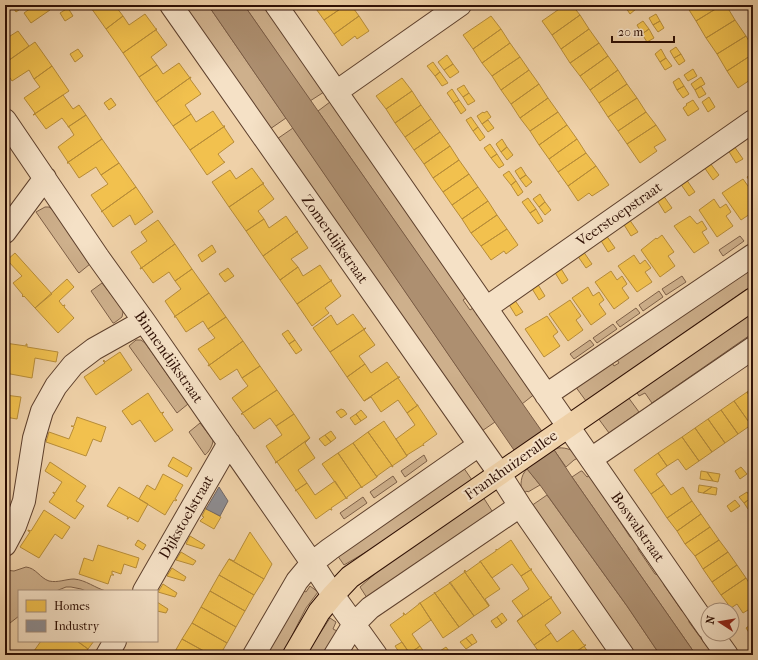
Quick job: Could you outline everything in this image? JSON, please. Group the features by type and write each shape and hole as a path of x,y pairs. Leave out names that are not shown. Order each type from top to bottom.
{"main road":[{"name":"Frankhuizerallee","path":"294,655 319,612 350,577 753,299"}],"street":[{"name":"Zomerdijkstraat","path":"171,5 479,445 506,469"},
{"path":"276,5 546,394 560,431"},
{"path":"336,92 460,5"},
{"name":"Binnendijkstraat","path":"5,120 98,257 376,655"},
{"name":"Veerstoepstraat","path":"486,308 753,121"},
{"path":"5,232 45,178"},
{"path":"546,394 753,255"},
{"path":"5,545 24,501 34,438 42,411 56,386 73,365 94,349 144,321"},
{"path":"591,459 753,348"},
{"name":"Boswalstraat","path":"560,431 591,459 700,616"},
{"name":"Dijkstoelstraat","path":"145,590 229,443"},
{"path":"254,655 297,581 312,563 479,445"},
{"path":"506,469 520,506 623,655"},
{"path":"335,655 354,624 370,608 520,506"},
{"path":"717,642 726,655"}],"shaded area":[{"path":"182,5 208,5 286,118 270,129"},
{"path":"208,5 244,5 696,655 660,655 627,606 527,469"},
{"path":"244,5 267,5 324,92 310,101"},
{"path":"330,102 469,296 463,300 470,310 476,306 536,393 522,404 318,111"},
{"path":"293,128 495,422 479,433 277,139"},
{"path":"45,207 49,207 53,210 90,264 79,273 36,212"},
{"path":"740,236 744,241 723,256 719,250"},
{"path":"753,262 753,285 586,401 575,386 611,361 614,366 619,363 616,358"},
{"path":"682,276 686,282 666,295 662,289"},
{"path":"102,283 123,312 122,317 114,323 91,291"},
{"path":"659,291 663,297 643,311 639,305"},
{"path":"636,308 640,313 620,327 616,322"},
{"path":"753,310 753,333 652,403 645,393 639,396 636,391"},
{"path":"613,324 617,329 597,343 593,338"},
{"path":"136,340 141,340 145,343 188,404 177,413 129,346"},
{"path":"590,340 594,345 574,359 570,354"},
{"path":"628,397 639,412 622,424 625,429 612,437 598,418"},
{"path":"200,423 213,440 208,452 205,455 189,432"},
{"path":"558,448 570,450 582,456 574,460 566,467 554,450"},
{"path":"424,455 427,461 405,477 401,471"},
{"path":"461,464 472,480 378,545 344,565 335,552"},
{"path":"527,469 540,485 522,494 521,480"},
{"path":"581,471 587,477 593,473 614,504 613,511 630,537 639,543 638,549 655,574 662,576 664,585 682,611 686,612 689,616 689,622 700,637 700,642 704,642 708,648 713,650 715,655 696,655 572,477"},
{"path":"393,476 397,482 374,498 370,492"},
{"path":"547,495 627,606 660,655 634,655 531,506"},
{"path":"363,497 367,503 344,519 340,513"},
{"path":"483,497 494,514 369,601 360,587 387,563"},
{"path":"26,567 33,569 49,581 56,582 74,579 86,582 103,590 84,590 66,587 58,590 18,590 18,617 5,625 5,570 14,571"},
{"path":"310,586 318,592 306,608 282,655 259,655 298,588 306,592"},
{"path":"330,618 336,622 333,629 341,633 329,655 306,655"}],"building: Homes":[{"path":"22,5 23,7 16,12 12,6"},
{"path":"35,5 47,5 50,10 31,23 24,13"},
{"path":"89,5 121,5 117,8 123,16 106,29"},
{"path":"346,5 324,20 314,6"},
{"path":"346,5 351,5 359,16 334,34 324,20"},
{"path":"565,5 572,5 580,15 552,35 542,21"},
{"path":"624,5 633,5 636,9 630,14"},
{"path":"686,5 722,5 696,21"},
{"path":"722,5 726,5 735,20 706,38 696,21"},
{"path":"68,8 73,16 65,21 60,13"},
{"path":"145,14 157,29 123,53 106,29 123,16 129,25"},
{"path":"656,14 660,21 653,25 649,18"},
{"path":"580,15 589,29 561,49 552,35"},
{"path":"359,16 369,31 357,39 355,36 342,46 334,34"},
{"path":"491,16 501,29 473,49 463,35"},
{"path":"735,20 746,36 717,54 706,38"},
{"path":"643,21 649,29 642,34 637,25"},
{"path":"660,21 664,28 658,32 653,25"},
{"path":"157,29 156,30 167,45 151,57 157,65 139,77 123,53"},
{"path":"501,29 510,43 482,63 473,49"},
{"path":"589,29 599,43 570,63 561,49"},
{"path":"649,29 654,38 647,42 642,34"},
{"path":"18,31 29,46 5,63 5,35 7,38"},
{"path":"746,36 753,48 753,54 727,71 717,54"},
{"path":"35,42 52,66 34,79 29,70 12,81 5,71 5,63"},
{"path":"510,43 520,57 492,76 482,63"},
{"path":"599,43 608,56 580,76 570,63"},
{"path":"676,47 681,54 674,58 670,51"},
{"path":"78,49 83,56 75,62 70,54"},
{"path":"661,49 666,58 660,62 655,54"},
{"path":"681,54 685,61 679,65 674,58"},
{"path":"753,54 753,78 738,88 727,71"},
{"path":"447,55 453,64 444,70 438,62"},
{"path":"608,56 618,70 590,90 580,76"},
{"path":"520,57 529,70 501,90 492,76"},
{"path":"666,58 672,66 665,70 660,62"},
{"path":"433,62 440,72 435,76 427,66"},
{"path":"179,63 190,78 156,102 139,77 157,65 163,74"},
{"path":"453,64 459,72 450,78 444,70"},
{"path":"52,66 69,91 33,115 35,113 24,98 40,87 34,79"},
{"path":"693,69 697,76 688,81 684,75"},
{"path":"529,70 539,84 511,104 501,90"},
{"path":"618,70 627,84 599,103 590,90"},
{"path":"440,72 448,83 442,86 435,76"},
{"path":"191,77 190,79 201,94 185,105 191,114 173,126 156,102"},
{"path":"701,77 705,84 695,90 691,84"},
{"path":"402,78 412,91 386,109 376,96"},
{"path":"679,78 684,86 677,90 673,82"},
{"path":"539,84 548,98 520,118 511,104"},
{"path":"627,84 637,98 608,117 599,103"},
{"path":"464,85 469,93 463,97 457,89"},
{"path":"684,86 689,94 683,98 677,90"},
{"path":"701,86 706,94 699,98 695,90"},
{"path":"452,89 459,100 454,103 447,93"},
{"path":"412,91 421,105 395,123 386,109"},
{"path":"469,93 475,101 468,105 463,97"},
{"path":"63,95 73,109 79,105 86,115 68,127 62,118 46,129 35,114 33,115"},
{"path":"709,97 715,107 708,112 702,102"},
{"path":"111,98 116,105 109,110 104,103"},
{"path":"548,98 558,112 530,131 520,118"},
{"path":"637,98 646,112 618,131 608,117"},
{"path":"459,100 466,110 461,114 454,103"},
{"path":"693,100 699,109 688,116 683,108 687,105 686,104"},
{"path":"421,105 431,119 405,137 395,123"},
{"path":"213,111 223,126 225,126 190,150 173,126 191,114 196,122"},
{"path":"487,111 491,117 482,124 477,116"},
{"path":"558,112 567,125 539,145 530,131"},
{"path":"646,112 656,125 627,144 618,131"},
{"path":"86,115 102,139 67,163 68,162 58,147 74,135 68,127"},
{"path":"471,117 478,127 473,131 466,120"},
{"path":"431,119 440,132 414,150 405,137"},
{"path":"488,120 494,128 488,132 482,124"},
{"path":"567,125 577,139 549,159 539,145"},
{"path":"656,125 666,140 654,147 657,151 640,163 627,144"},
{"path":"225,126 224,127 234,142 218,154 225,162 207,175 190,150"},
{"path":"478,127 485,137 480,141 473,131"},
{"path":"440,132 450,146 424,164 414,150"},
{"path":"102,139 119,163 101,175 96,167 79,178 69,163 67,163"},
{"path":"502,139 507,147 501,152 496,144"},
{"path":"577,139 586,153 558,172 549,159"},
{"path":"490,144 497,154 491,158 484,148"},
{"path":"450,146 459,160 433,178 424,164"},
{"path":"734,146 743,159 736,163 728,150"},
{"path":"507,147 513,155 507,160 501,152"},
{"path":"586,153 596,166 568,186 558,172"},
{"path":"497,154 504,165 499,168 491,158"},
{"path":"459,160 469,174 443,192 433,178"},
{"path":"119,163 136,187 101,212 102,211 91,195 108,184 101,175"},
{"path":"710,163 719,175 713,180 704,167"},
{"path":"596,166 609,185 592,196 589,193 578,201 568,186"},
{"path":"521,167 526,175 520,179 515,171"},
{"path":"252,168 264,183 229,207 212,182 230,170 236,179"},
{"path":"509,171 516,181 511,185 503,175"},
{"path":"753,172 753,186 747,177"},
{"path":"469,174 478,187 452,205 443,192"},
{"path":"526,175 532,182 526,187 520,179"},
{"path":"686,179 695,192 689,196 680,183"},
{"path":"743,179 753,193 753,197 749,199 753,204 753,212 741,220 722,193"},
{"path":"516,181 523,192 518,196 511,185"},
{"path":"264,183 263,184 274,199 258,211 264,219 246,231 229,207"},
{"path":"136,187 153,212 135,225 130,215 113,227 102,211"},
{"path":"478,187 488,201 462,219 452,205"},
{"path":"540,194 545,202 539,207 533,199"},
{"path":"663,195 672,208 665,213 657,200"},
{"path":"528,198 536,209 530,213 522,202"},
{"path":"714,199 720,208 726,204 731,212 726,216 733,226 717,237 699,210"},
{"path":"488,201 497,215 471,233 462,219"},
{"path":"545,202 551,210 545,215 539,207"},
{"path":"536,209 543,221 538,224 530,213"},
{"path":"497,215 507,229 481,246 471,233"},
{"path":"286,216 297,232 263,256 246,231 264,219 269,228"},
{"path":"690,216 697,224 702,221 707,229 702,232 709,243 694,253 674,226"},
{"path":"629,219 638,232 631,236 623,223"},
{"path":"158,220 175,244 140,269 141,267 131,252 147,241 141,232"},
{"path":"507,229 518,245 506,254 504,251 491,260 481,246"},
{"path":"298,231 297,232 308,248 291,259 298,267 280,280 263,256"},
{"path":"606,235 615,248 608,252 600,239"},
{"path":"662,235 674,252 668,256 675,266 660,277 641,250"},
{"path":"175,244 192,269 175,281 169,272 153,283 142,268 140,269"},
{"path":"212,245 216,252 202,262 198,255"},
{"path":"583,251 592,264 586,268 577,255"},
{"path":"15,253 52,294 35,308 24,296 22,296 23,295 13,283 22,276 7,260"},
{"path":"634,255 640,264 645,260 651,268 645,272 652,282 637,292 618,266"},
{"path":"320,265 330,280 332,280 297,304 280,280 298,267 303,276"},
{"path":"560,267 568,280 562,284 554,271"},
{"path":"228,268 234,276 225,282 219,274"},
{"path":"192,269 209,293 174,317 175,316 165,301 181,289 175,281"},
{"path":"611,271 617,280 622,276 627,284 622,288 629,298 614,309 595,282"},
{"path":"67,279 74,287 59,301 63,306 65,305 64,307 74,318 58,333 35,308"},
{"path":"332,280 331,281 341,296 325,308 329,313 312,326 297,304"},
{"path":"537,283 545,296 539,300 531,287"},
{"path":"588,287 593,296 599,292 604,300 599,304 606,314 591,325 572,298"},
{"path":"209,293 226,317 208,329 203,321 186,332 176,317 174,317"},
{"path":"514,299 523,312 516,316 508,303"},
{"path":"570,300 581,316 576,320 583,330 568,341 549,314"},
{"path":"353,314 364,329 366,328 330,352 313,328 331,315 337,325"},
{"path":"547,316 558,332 553,336 560,346 544,357 525,329"},
{"path":"226,317 243,341 208,366 209,364 198,349 215,338 208,329"},
{"path":"366,328 364,330 375,345 359,356 365,364 347,377 330,352"},
{"path":"288,330 295,340 289,344 282,334"},
{"path":"295,340 302,350 296,354 289,344"},
{"path":"243,341 260,366 242,378 237,369 220,380 209,365"},
{"path":"5,343 26,346 27,344 27,347 58,352 56,362 35,358 32,378 5,373"},
{"path":"120,352 132,370 96,395 84,377 105,363 103,361 104,360 105,362"},
{"path":"387,362 399,377 364,401 347,377 365,364 371,373"},
{"path":"260,366 277,390 243,413 232,398 248,386 242,378"},
{"path":"399,377 398,378 418,405 407,413 398,400 381,412 371,397 364,401"},
{"path":"753,387 753,401 747,392"},
{"path":"277,390 294,414 276,426 270,418 254,429 243,414 241,414"},
{"path":"747,392 753,401 753,424 751,425 734,401"},
{"path":"148,393 161,413 164,412 162,414 173,430 155,442 140,420 132,425 122,411"},
{"path":"5,395 21,397 17,419 5,417"},
{"path":"734,401 751,425 738,434 721,410"},
{"path":"418,405 437,434 423,444 424,446 423,445 407,456 396,439 415,425 407,413"},
{"path":"341,409 347,414 341,418 336,412"},
{"path":"361,410 367,417 361,421 356,414"},
{"path":"721,410 738,434 725,443 708,419"},
{"path":"294,414 310,438 275,463 276,462 266,446 282,435 276,426"},
{"path":"356,414 361,421 355,425 350,418"},
{"path":"77,417 106,427 101,442 93,439 86,456 46,442 49,432 69,439 74,427 71,426 74,426"},
{"path":"708,419 725,443 712,452 695,428"},
{"path":"384,421 407,456 392,466 368,432"},
{"path":"695,428 712,452 699,461 682,437"},
{"path":"331,431 336,438 331,442 325,435"},
{"path":"368,432 393,467 391,466 377,477 353,443"},
{"path":"325,435 331,442 325,446 319,439"},
{"path":"682,437 699,461 686,470 678,459 667,466 658,453"},
{"path":"310,438 305,443 315,458 298,470 307,483 295,491 296,490 277,462 275,463"},
{"path":"353,443 377,477 362,488 338,453"},
{"path":"338,453 362,488 361,487 347,497 347,499 322,464"},
{"path":"658,453 667,466 656,474 664,485 651,494 634,470"},
{"path":"173,457 192,468 187,477 168,466"},
{"path":"50,462 86,486 76,501 84,506 75,519 49,502 55,494 53,492 55,493 62,482 45,471"},
{"path":"741,467 747,474 740,479 735,471"},
{"path":"701,471 707,472 713,481 700,479"},
{"path":"707,472 720,474 718,482 713,481"},
{"path":"163,474 183,485 175,499 177,500 174,500 165,515 139,499 147,485 155,490"},
{"path":"335,481 346,498 331,508 332,510 330,509 316,519 296,490 307,483 315,495"},
{"path":"664,485 671,495 683,487 692,501 667,518 651,494"},
{"path":"699,485 712,487 703,493 698,492"},
{"path":"119,487 148,504 138,522 129,517 127,519 128,517 107,506"},
{"path":"712,487 717,488 716,495 703,493"},
{"path":"747,492 751,498 744,503 739,497"},
{"path":"751,498 753,500 753,506 748,509 744,503"},
{"path":"735,500 740,506 731,512 727,506"},
{"path":"692,501 701,514 677,531 667,518"},
{"path":"206,508 221,517 214,529 200,521 204,517 202,516"},
{"path":"44,510 70,527 62,539 55,534 39,558 20,547 30,532 28,530 31,531"},
{"path":"701,514 710,527 685,544 677,531"},
{"path":"710,527 719,540 695,556 685,544"},
{"path":"250,532 272,564 264,579 229,559 234,561"},
{"path":"190,536 205,545 202,549 186,544"},
{"path":"138,540 146,545 143,550 135,545"},
{"path":"511,540 530,569 532,569 521,576 512,564 492,578 480,561"},
{"path":"719,540 728,552 703,569 695,556"},
{"path":"98,545 139,558 136,568 124,564 121,574 112,571 112,574 114,575 111,575 108,584 79,574 84,558 93,561"},
{"path":"181,552 196,561 193,565 176,560"},
{"path":"728,552 737,565 712,582 703,569"},
{"path":"229,559 264,579 254,595 219,575"},
{"path":"480,561 500,589 485,599 489,606 464,571 465,570 466,572"},
{"path":"737,565 746,578 721,595 712,582"},
{"path":"172,568 186,577 184,581 167,576"},
{"path":"532,569 531,570 550,597 552,597 517,621 523,616 512,601 529,589 521,576"},
{"path":"465,572 489,606 474,616 450,582"},
{"path":"219,575 254,595 245,611 210,591"},
{"path":"746,578 753,589 753,607 743,613 740,608 740,602 726,602 721,595"},
{"path":"450,583 474,616 459,627 434,592 435,593"},
{"path":"163,584 177,593 175,597 158,592"},
{"path":"210,591 245,611 236,627 201,607"},
{"path":"435,593 459,627 443,638 420,603"},
{"path":"552,597 551,598 561,613 545,625 551,633 534,645 517,621"},
{"path":"158,603 168,609 166,613 158,611"},
{"path":"419,603 431,620 412,634 420,646 409,654 390,625 404,615 403,613 405,615"},
{"path":"201,607 236,627 227,643 192,623"},
{"path":"502,613 507,620 502,624 497,617"},
{"path":"497,617 502,624 496,628 491,621"},
{"path":"192,623 227,643 220,655 211,655 182,639"},
{"path":"753,623 753,641 746,628"},
{"path":"573,630 584,645 586,645 571,655 541,655 534,645 551,633 557,642"},
{"path":"472,634 477,642 472,645 466,638"},
{"path":"466,638 472,645 466,649 460,642"},
{"path":"182,639 211,655 173,655"},
{"path":"40,642 78,642 88,649 84,655 79,655 75,652 73,655 68,655 60,651 58,655 39,655 34,651"},
{"path":"78,642 93,642 88,649"},
{"path":"402,642 408,651 401,655 395,646"},
{"path":"420,646 426,655 409,655 409,654"},
{"path":"584,646 590,655 571,655"},
{"path":"446,647 452,655 434,655"}],"building: Industry":[{"path":"219,487 228,501 220,516 206,509"}]}
